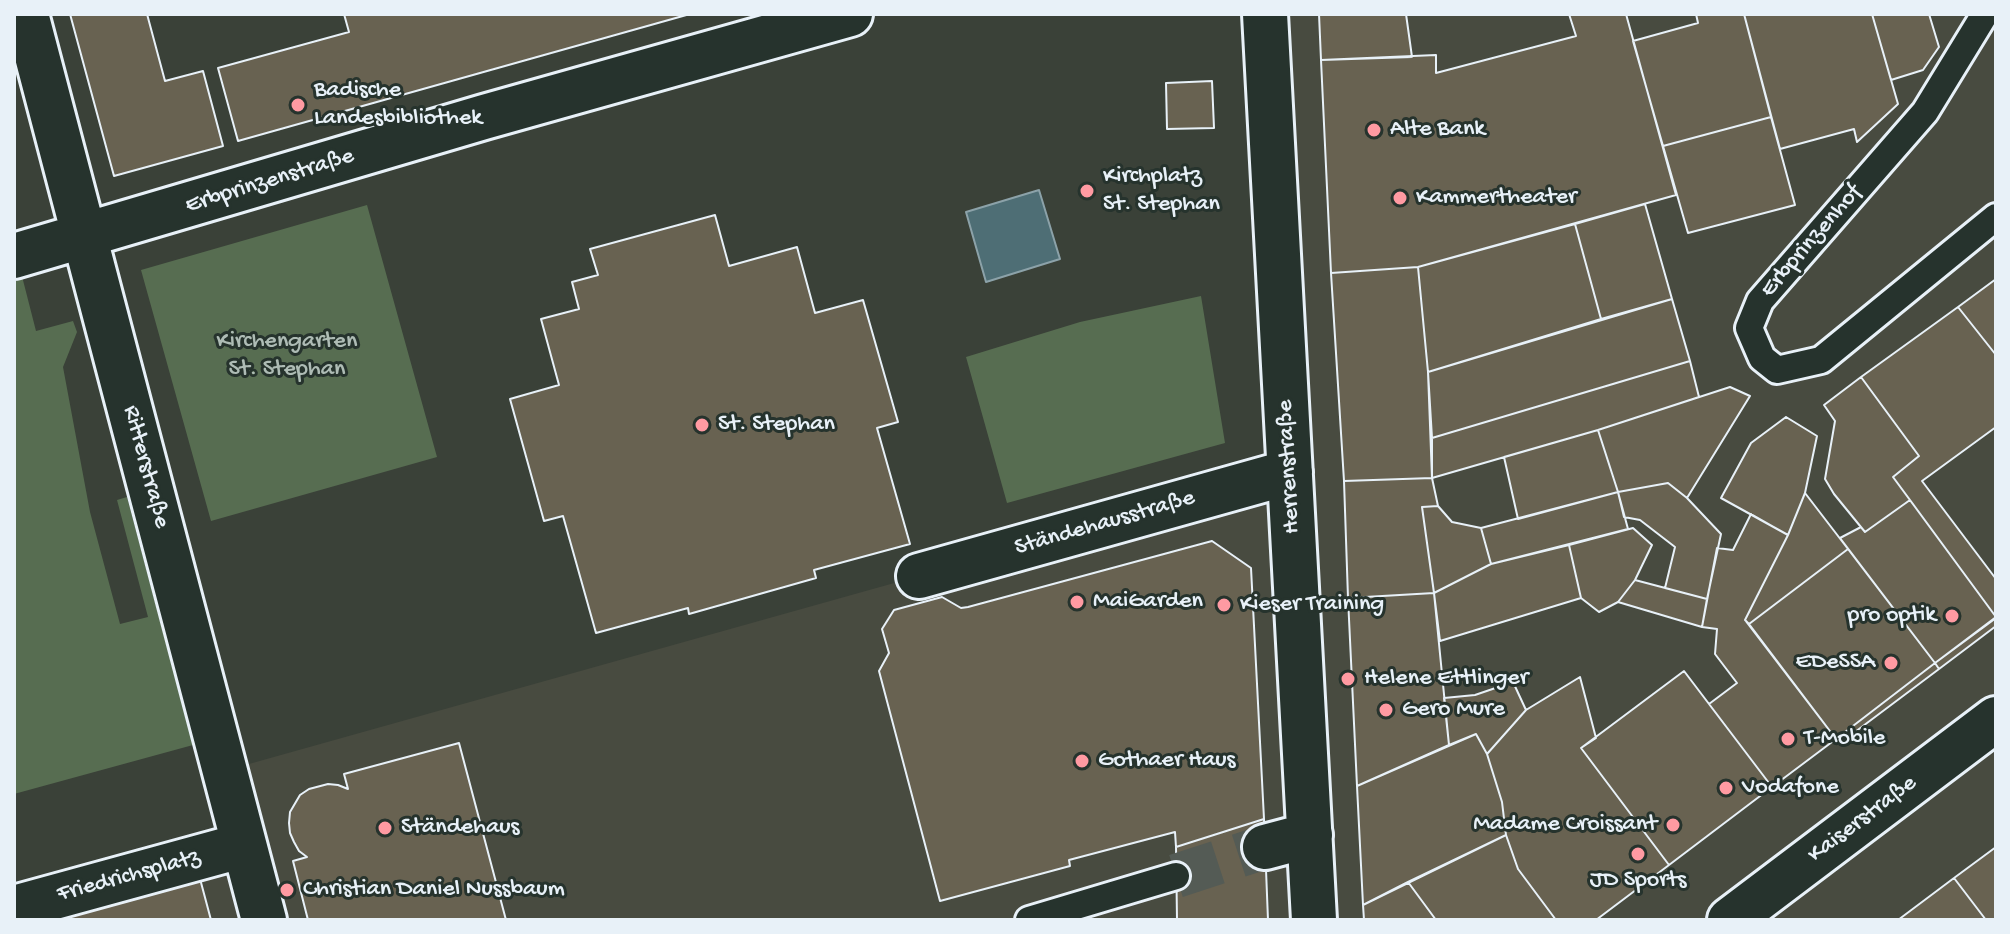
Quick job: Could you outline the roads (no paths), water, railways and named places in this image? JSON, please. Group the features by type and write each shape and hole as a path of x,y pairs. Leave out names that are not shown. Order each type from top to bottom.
{"street":[{"name":"Ritterstraße","path":"26,14 264,920"},
{"name":"Erbprinzenstraße","path":"14,256 484,117 850,14"},
{"name":"Herrenstraße","path":"1265,14 1314,920"},
{"name":"Ständehausstraße","path":"919,576 1290,472"},
{"name":"Kaiserstraße","path":"1730,920 1996,719"},
{"path":"1265,847 1310,835"},
{"name":"Friedrichsplatz","path":"14,908 244,845"}],"lane":[{"name":"Erbprinzenhof","path":"1985,14 1925,112 1760,301 1749,328 1762,358 1777,370 1821,360 1996,217"},
{"path":"1029,920 1176,876"}],"water":[{"path":"1039,190 1060,259 986,282 966,212"}],"tunnel":[{"path":"1176,876 1265,847"}],"place":[{"name":"Badische Landesbibliothek","path":"298,105"},
{"name":"Alte Bank","path":"1374,130"},
{"name":"Kirchplatz St. Stephan","path":"1087,191"},
{"name":"Kammertheater","path":"1400,198"},
{"name":"St. Stephan","path":"702,425"},
{"name":"MaiGarden","path":"1077,602"},
{"name":"Kieser Training","path":"1224,605"},
{"name":"pro optik","path":"1952,616"},
{"name":"EDeSSA","path":"1891,663"},
{"name":"Helene Ettlinger","path":"1348,679"},
{"name":"Gero Mure","path":"1386,710"},
{"name":"T-Mobile","path":"1788,739"},
{"name":"Gothaer Haus","path":"1082,761"},
{"name":"Vodafone","path":"1726,788"},
{"name":"Madame Croissant","path":"1673,825"},
{"name":"Ständehaus","path":"385,828"},
{"name":"JD Sports","path":"1638,854"},
{"name":"Christian Daniel Nussbaum","path":"287,890"}],"park label":[{"name":"Kirchengarten St. Stephan","path":"287,356"}]}
